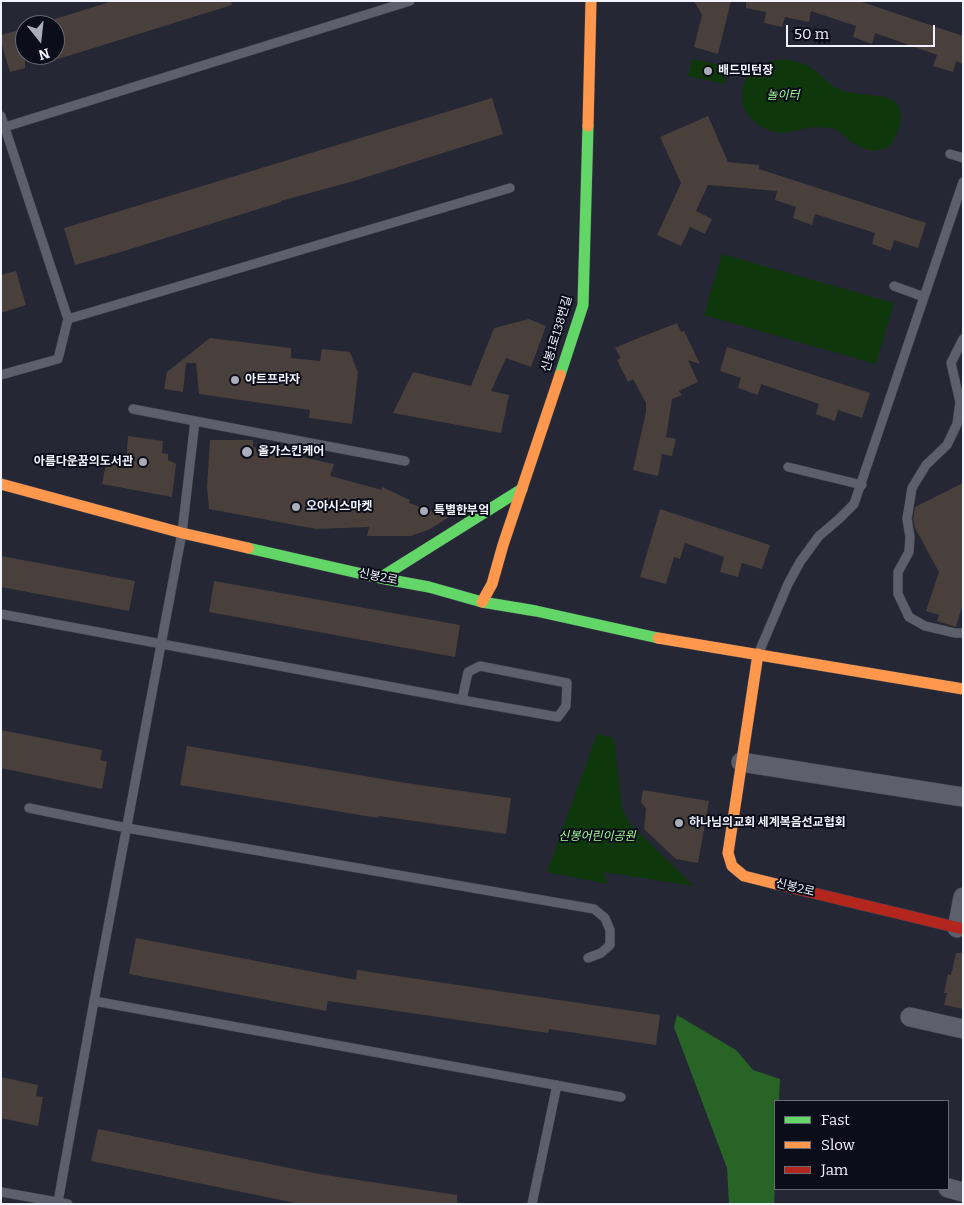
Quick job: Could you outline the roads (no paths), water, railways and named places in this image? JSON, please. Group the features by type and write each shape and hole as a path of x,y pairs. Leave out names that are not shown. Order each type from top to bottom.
{"street":[{"name":"신봉1로138번길","path":"482,602 492,584 503,545 583,305 592,1"},
{"name":"신봉2로","path":"1,484 182,533 380,578 429,587 482,602 536,611 660,638 963,689"},
{"path":"380,578 522,489"},
{"name":"신봉2로","path":"758,654 728,853 732,866 744,876 960,928"},
{"path":"741,762 963,797"},
{"path":"960,928 963,897"},
{"path":"910,1018 963,1029"},
{"path":"949,1188 963,1192"}],"lane":[{"path":"5,127 410,1"},
{"path":"1,116 68,319 58,359 1,375"},
{"path":"950,154 963,158"},
{"path":"758,654 788,584 800,562 819,536 854,504 963,182"},
{"path":"68,319 510,188"},
{"path":"894,286 924,297"},
{"path":"963,339 951,363 960,402 957,424 947,445 926,465 912,488 907,519 910,538 909,552 898,572 898,594 909,617 925,626 963,633"},
{"path":"133,409 405,461"},
{"path":"58,1202 160,643 182,533 195,421"},
{"path":"788,467 862,485"},
{"path":"1,614 462,700 558,717 566,706 567,683 480,666 468,672 462,700"},
{"path":"30,808 126,828 594,910 605,918 610,930 610,944 600,953 588,958"},
{"path":"94,1001 621,1097"},
{"path":"532,1204 557,1086"},
{"path":"1,1192 68,1204"}],"place":[{"name":"배드민턴장","path":"708,71"},
{"name":"아트프라자","path":"235,380"},
{"name":"올가스킨케어","path":"247,452"},
{"name":"아름다운꿈의도서관","path":"143,462"},
{"name":"오아시스마켓","path":"296,507"},
{"name":"특별한부엌","path":"424,511"},
{"name":"하나님의교회 세계복음선교협회","path":"679,823"}],"park label":[{"name":"놀이터","path":"783,96"},
{"name":"신봉어린이공원","path":"597,837"}]}
